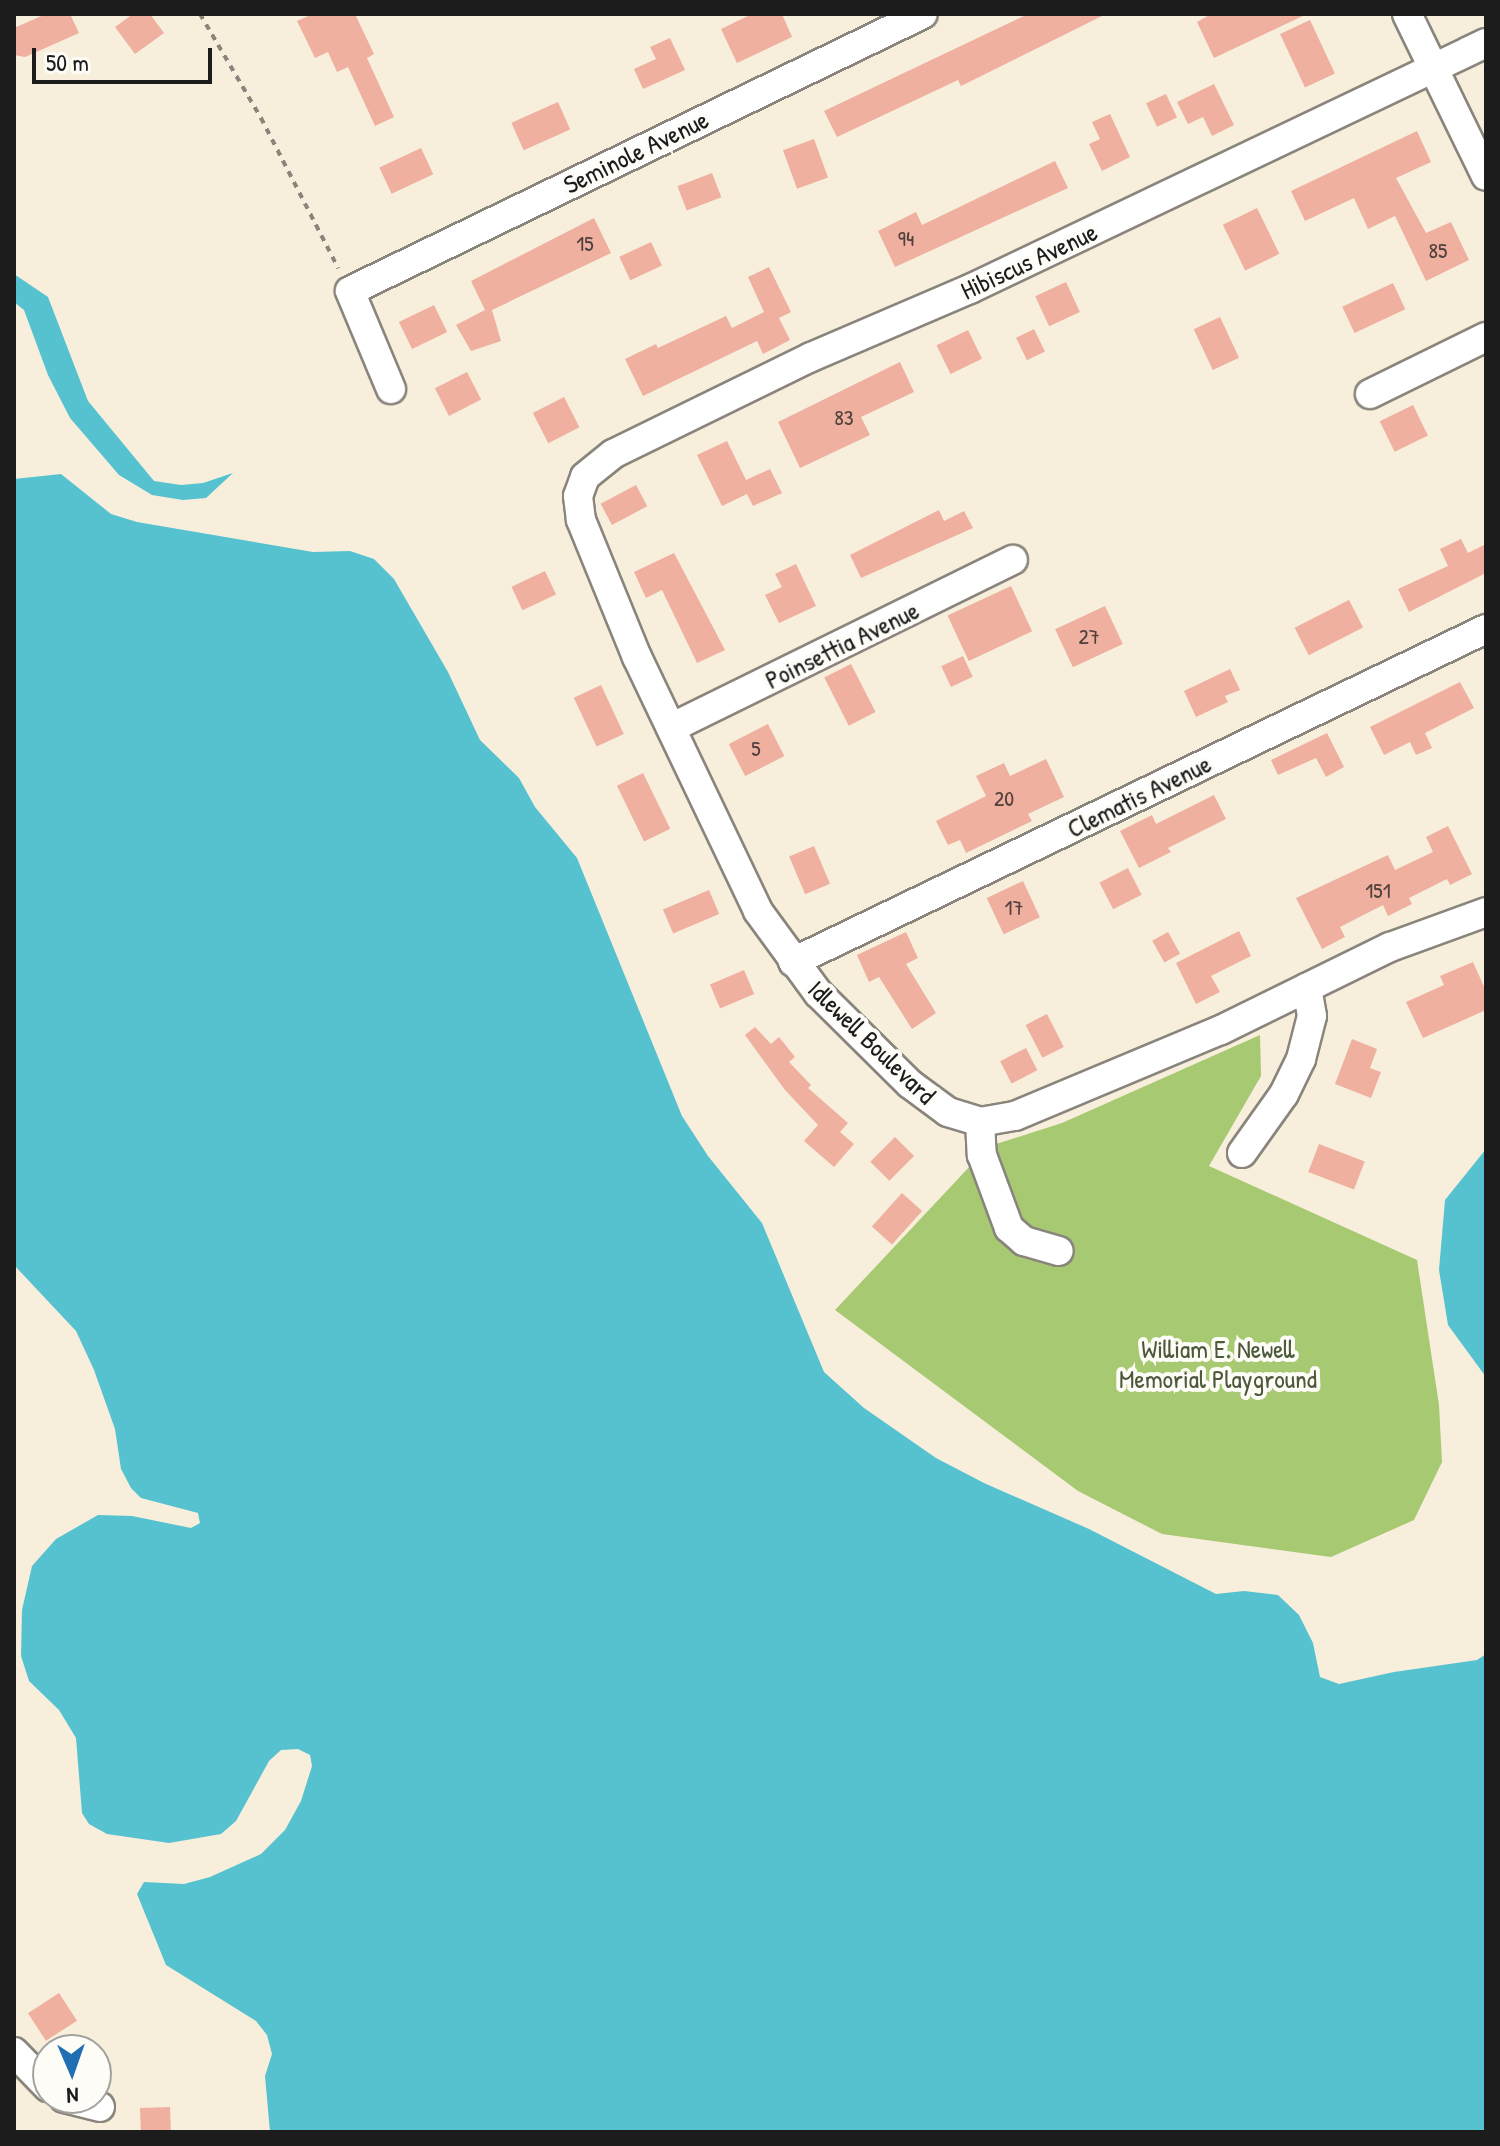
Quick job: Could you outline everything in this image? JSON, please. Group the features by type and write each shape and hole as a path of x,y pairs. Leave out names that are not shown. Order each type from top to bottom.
{"street":[{"name":"Seminole Avenue","path":"350,291 923,14"},
{"path":"1407,14 1486,176"},
{"name":"Hibiscus Avenue","path":"581,486 601,461 670,426 811,357 1100,228 1486,43"},
{"path":"350,291 391,389"},
{"path":"1370,394 1486,337"},
{"name":"Idlewell Boulevard","path":"581,486 581,520 671,728 748,894 793,962 818,993 916,1089 948,1112 980,1122"},
{"name":"Poinsettia Avenue","path":"671,728 1013,560"},
{"name":"Clematis Avenue","path":"793,962 1486,629"},
{"path":"1059,1251 1024,1241 1009,1228 982,1155 980,1122 1015,1116 1199,1039 1399,943 1486,912"},
{"path":"1242,1153 1284,1094 1301,1059 1312,1016 1307,987"},
{"path":"14,2052 32,2071"}],"path":[{"path":"200,14 261,118 350,291"}],"green space":[{"name":"William E. Newell Memorial Playground","path":"1260,1035 1261,1076 1209,1166 1417,1260 1439,1405 1442,1462 1414,1520 1331,1557 1162,1534 1078,1491 835,1310 972,1164 968,1153 1062,1123"}],"water":[{"path":"14,274 48,297 88,401 154,481 181,485 203,483 233,473 206,498 183,500 152,495 119,475 70,418 48,375 24,310 14,302"},
{"path":"61,474 111,514 137,522 313,552 350,551 374,559 394,579 448,672 480,740 519,778 535,807 577,858 682,1116 708,1156 762,1223 824,1372 864,1408 936,1458 984,1483 1089,1529 1216,1594 1244,1591 1278,1595 1299,1615 1313,1643 1320,1677 1339,1684 1477,1660 1486,1654 1486,2132 270,2132 265,2076 272,2054 267,2035 256,2021 166,1965 137,1894 144,1882 184,1884 210,1877 261,1854 285,1830 301,1801 312,1766 310,1755 298,1749 281,1750 269,1761 236,1821 221,1834 169,1843 107,1834 89,1824 82,1813 76,1738 59,1710 29,1681 21,1656 22,1610 32,1566 56,1539 98,1515 132,1516 191,1528 200,1523 198,1513 141,1498 131,1488 121,1469 115,1429 76,1331 14,1265 14,479"},
{"path":"1486,1149 1486,1377 1448,1325 1439,1270 1445,1200"}],"building":[{"path":"46,14 70,14 79,33 25,57 14,55 14,28"},
{"path":"133,14 150,14 164,33 135,54 115,27"},
{"path":"313,14 355,14 374,54 367,58 394,117 375,126 348,67 337,72 328,52 315,58 297,21"},
{"path":"752,14 782,14 792,37 737,63 721,29"},
{"path":"1028,14 1106,14 961,86 958,80 837,137 824,111"},
{"path":"1211,14 1307,14 1214,58 1197,22"},
{"path":"1310,20 1335,73 1305,87 1280,34"},
{"path":"670,38 685,70 643,89 634,69 656,59 650,47"},
{"path":"1214,84 1234,125 1212,136 1203,117 1188,124 1177,102"},
{"path":"1166,94 1177,118 1157,127 1146,103"},
{"path":"558,102 570,129 524,150 511,123"},
{"path":"1110,114 1130,157 1102,171 1089,144 1100,139 1092,122"},
{"path":"1417,131 1431,162 1396,178 1426,233 1451,222 1469,260 1426,281 1395,216 1368,229 1354,198 1305,221 1291,191"},
{"path":"814,139 828,178 797,189 783,150"},
{"path":"421,148 433,174 392,194 379,167"},
{"path":"1055,161 1068,188 895,267 878,231 916,212 922,225"},
{"path":"712,173 721,197 687,211 677,186"},
{"path":"1257,208 1279,254 1245,270 1223,225"},
{"path":"594,218 611,253 492,310 501,341 471,351 456,325 485,310 471,281"},
{"path":"651,242 662,266 630,280 619,257"},
{"path":"769,267 791,312 779,318 790,340 763,354 757,341 643,396 625,359 656,344 658,348 726,316 732,328 764,312 748,277"},
{"path":"1066,282 1080,312 1049,326 1035,296"},
{"path":"1393,283 1405,309 1355,333 1342,307"},
{"path":"434,305 447,332 412,349 399,322"},
{"path":"1220,317 1239,358 1213,370 1194,329"},
{"path":"1034,329 1045,351 1027,360 1016,338"},
{"path":"968,330 982,359 951,374 937,345"},
{"path":"900,362 914,392 861,417 870,435 800,468 778,422"},
{"path":"467,372 481,400 449,416 435,388"},
{"path":"564,397 579,427 548,443 533,413"},
{"path":"1413,405 1428,436 1395,452 1380,421"},
{"path":"727,441 746,480 770,469 782,493 753,506 747,494 722,506 697,455"},
{"path":"636,485 647,506 612,525 601,504"},
{"path":"939,510 944,521 964,511 973,528 861,578 850,555"},
{"path":"1461,539 1468,553 1486,544 1486,573 1409,612 1398,589 1448,566 1440,549"},
{"path":"674,553 725,650 697,663 662,590 646,598 634,572"},
{"path":"796,564 816,606 779,623 765,595 782,587 775,574"},
{"path":"545,571 556,595 522,610 511,587"},
{"path":"1011,586 1032,631 969,661 948,616"},
{"path":"1349,600 1363,628 1309,655 1295,628"},
{"path":"1105,606 1123,644 1073,667 1055,629"},
{"path":"963,656 973,677 951,687 941,666"},
{"path":"851,664 876,712 849,726 824,678"},
{"path":"1230,669 1240,690 1225,696 1228,702 1196,717 1184,691"},
{"path":"1460,682 1474,708 1425,733 1432,748 1416,755 1410,742 1384,755 1370,727"},
{"path":"601,685 624,734 597,747 574,698"},
{"path":"768,724 784,756 745,776 729,744"},
{"path":"1327,733 1344,767 1326,777 1316,758 1278,775 1271,760"},
{"path":"1046,759 1064,797 1028,814 1032,821 966,853 960,840 948,845 936,821 986,796 976,776 1004,763 1010,776"},
{"path":"643,773 670,829 644,841 617,786"},
{"path":"1214,795 1226,819 1168,848 1171,852 1139,868 1120,831 1152,815 1156,824"},
{"path":"1448,826 1472,874 1450,885 1447,879 1409,898 1412,904 1388,916 1383,905 1340,927 1345,937 1322,949 1296,898 1388,855 1395,870 1433,852 1426,837"},
{"path":"814,846 830,884 805,894 789,857"},
{"path":"1128,868 1142,895 1113,909 1099,883"},
{"path":"1023,881 1040,917 1004,934 987,898"},
{"path":"709,890 719,914 673,933 663,910"},
{"path":"1239,931 1251,956 1211,976 1220,992 1196,1004 1176,963"},
{"path":"906,932 918,958 906,964 936,1013 912,1029 879,977 869,982 857,955"},
{"path":"1168,932 1180,954 1164,963 1152,941"},
{"path":"1473,962 1486,991 1486,1010 1423,1038 1406,1002 1444,985 1440,976"},
{"path":"744,970 754,994 720,1008 710,984"},
{"path":"1047,1014 1064,1047 1042,1058 1026,1025"},
{"path":"755,1027 771,1044 779,1037 795,1057 789,1062 811,1085 808,1088 848,1123 840,1132 854,1144 834,1167 804,1141 818,1125 785,1090 745,1035"},
{"path":"1352,1039 1377,1049 1370,1068 1381,1072 1371,1098 1335,1084"},
{"path":"1026,1048 1037,1070 1012,1083 1000,1061"},
{"path":"895,1137 914,1156 889,1181 870,1162"},
{"path":"1319,1144 1365,1162 1354,1190 1308,1172"},
{"path":"902,1193 922,1211 892,1245 872,1226"},
{"path":"59,1993 77,2021 56,2034 42,2034 28,2013"},
{"path":"170,2107 171,2132 141,2132 140,2108"}]}
